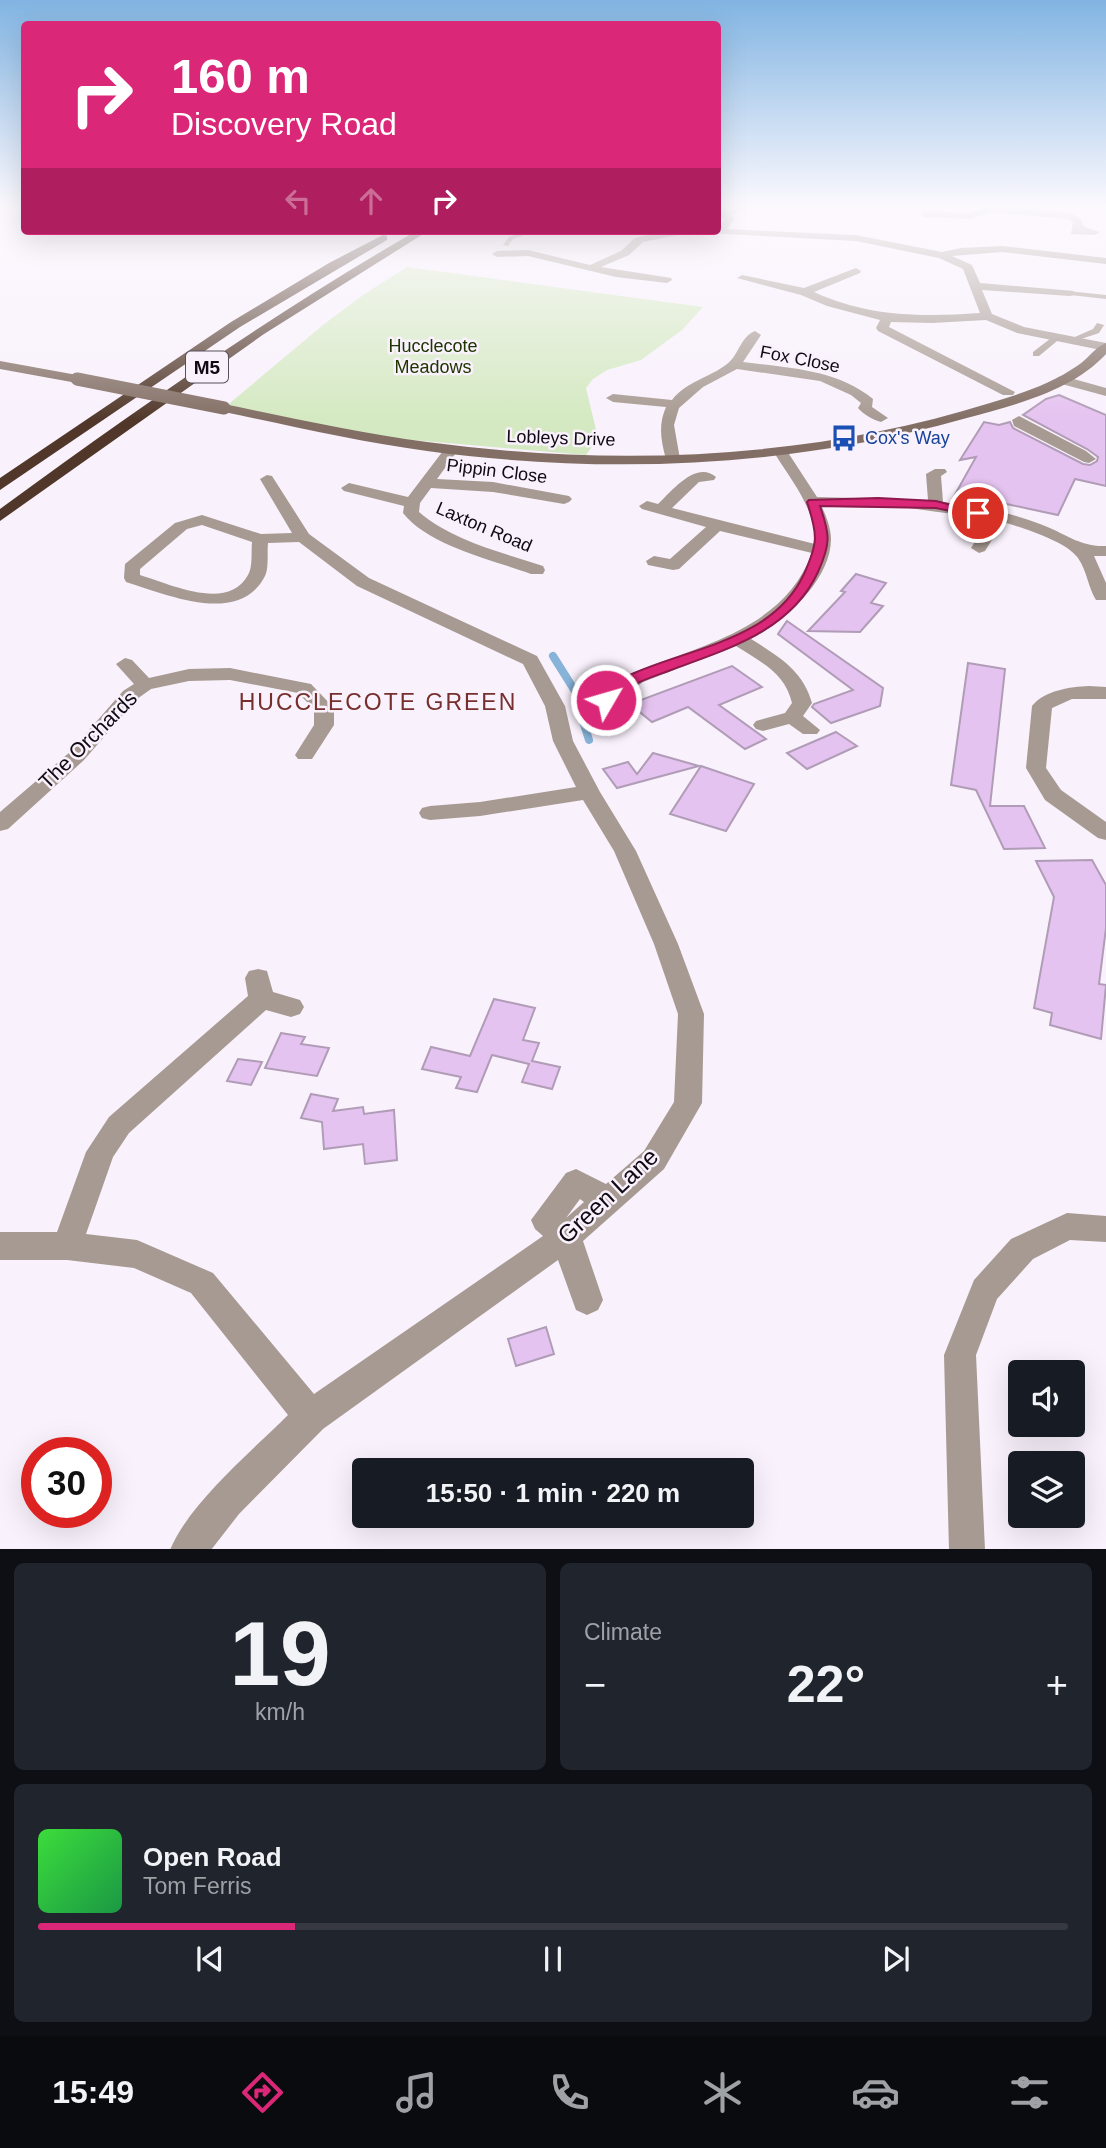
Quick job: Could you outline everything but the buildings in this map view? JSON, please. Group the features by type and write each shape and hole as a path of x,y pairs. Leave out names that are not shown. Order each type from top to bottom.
{"highway":[{"name":"M5","path":"0,485 203,342 309,277"},
{"name":"M5","path":"0,516 240,343 340,277"}],"street":[{"path":"646,277 671,280"},
{"path":"805,292 846,277"},
{"path":"973,277 987,316"},
{"path":"742,278 805,292 831,304 887,318 932,320 987,316 1021,330 1106,346"},
{"path":"977,286 1070,293"},
{"path":"887,318 882,328 895,337 926,348 964,372 1007,386"},
{"path":"673,459 665,425 675,404 696,385 735,365 745,343 762,337 741,328"},
{"name":"Lobleys Drive","path":"0,365 355,435 451,450 591,460 673,459 782,454 920,428 1006,402 1063,380 1099,356 1106,346"},
{"name":"Fox Close","path":"735,365 839,382 861,393 868,402 865,408 881,418"},
{"path":"1063,380 1103,389"},
{"path":"614,398 675,404"},
{"path":"848,407 865,408"},
{"path":"1019,420 1019,423 1089,459 1106,464"},
{"name":"Laxton Road","path":"451,450 412,503 411,513 416,519 458,541 537,570"},
{"path":"606,700 619,680 739,640 782,613 794,600 804,586 821,550 823,532 813,502 782,454"},
{"path":"1069,460 1089,459"},
{"path":"917,467 937,473 936,505"},
{"path":"709,477 695,478 654,508 821,550"},
{"path":"260,539 258,574 243,592 218,598 191,596 132,578 131,568 181,526 202,520 260,539 303,537 267,479"},
{"name":"Pippin Close","path":"425,483 493,487 564,499"},
{"path":"349,488 412,503"},
{"path":"813,502 936,505 998,517 1048,532 1083,552 1106,551"},
{"path":"979,548 998,517"},
{"path":"654,561 679,567 717,525"},
{"name":"Green Lane","path":"188,1549 226,1501 311,1417 566,1237 546,1220 576,1182 607,1199 654,1160 688,1103 691,1014 666,944 625,851 589,792 563,741 555,706 530,660 363,582 303,537"},
{"path":"1083,552 1102,596"},
{"path":"739,640 791,675 800,688 802,703 792,717 763,724"},
{"name":"The Orchards","path":"125,664 145,685"},
{"name":"The Orchards","path":"0,824 77,756 130,695 145,685 189,675 230,674 304,688 324,708 324,725 305,755"},
{"path":"1106,694 1079,692 1052,699 1042,706 1036,768 1053,794 1106,833"},
{"path":"792,717 810,730"},
{"path":"430,813 480,809 589,792"},
{"path":"68,1246 100,1152 119,1125 259,989 291,1007"},
{"path":"967,1549 960,1355 985,1290 1022,1249 1067,1226 1106,1229"},
{"path":"566,1237 587,1300"},
{"path":"0,1246 68,1246 137,1254 202,1283 311,1417"}],"lane":[{"path":"1070,293 1106,297"},
{"path":"1072,340 1096,331 1100,325"},
{"path":"1036,354 1058,337"}],"green space":[{"name":"Hucclecote Meadows","path":"391,277 483,277 703,307 682,330 641,360 607,370 593,379 586,388 598,438 586,455 355,435 224,408 363,295"}],"waterway":[{"path":"553,656 575,691"},
{"path":"582,718 589,740"}],"place":[{"name":"Cox's Way","path":"844,438"}],"district":[{"name":"HUCCLECOTE GREEN","path":"378,702"}],"route":[{"path":"606,700 623,683 739,640 782,613 804,586 821,550 823,532 813,502 936,505 978,513"}]}
